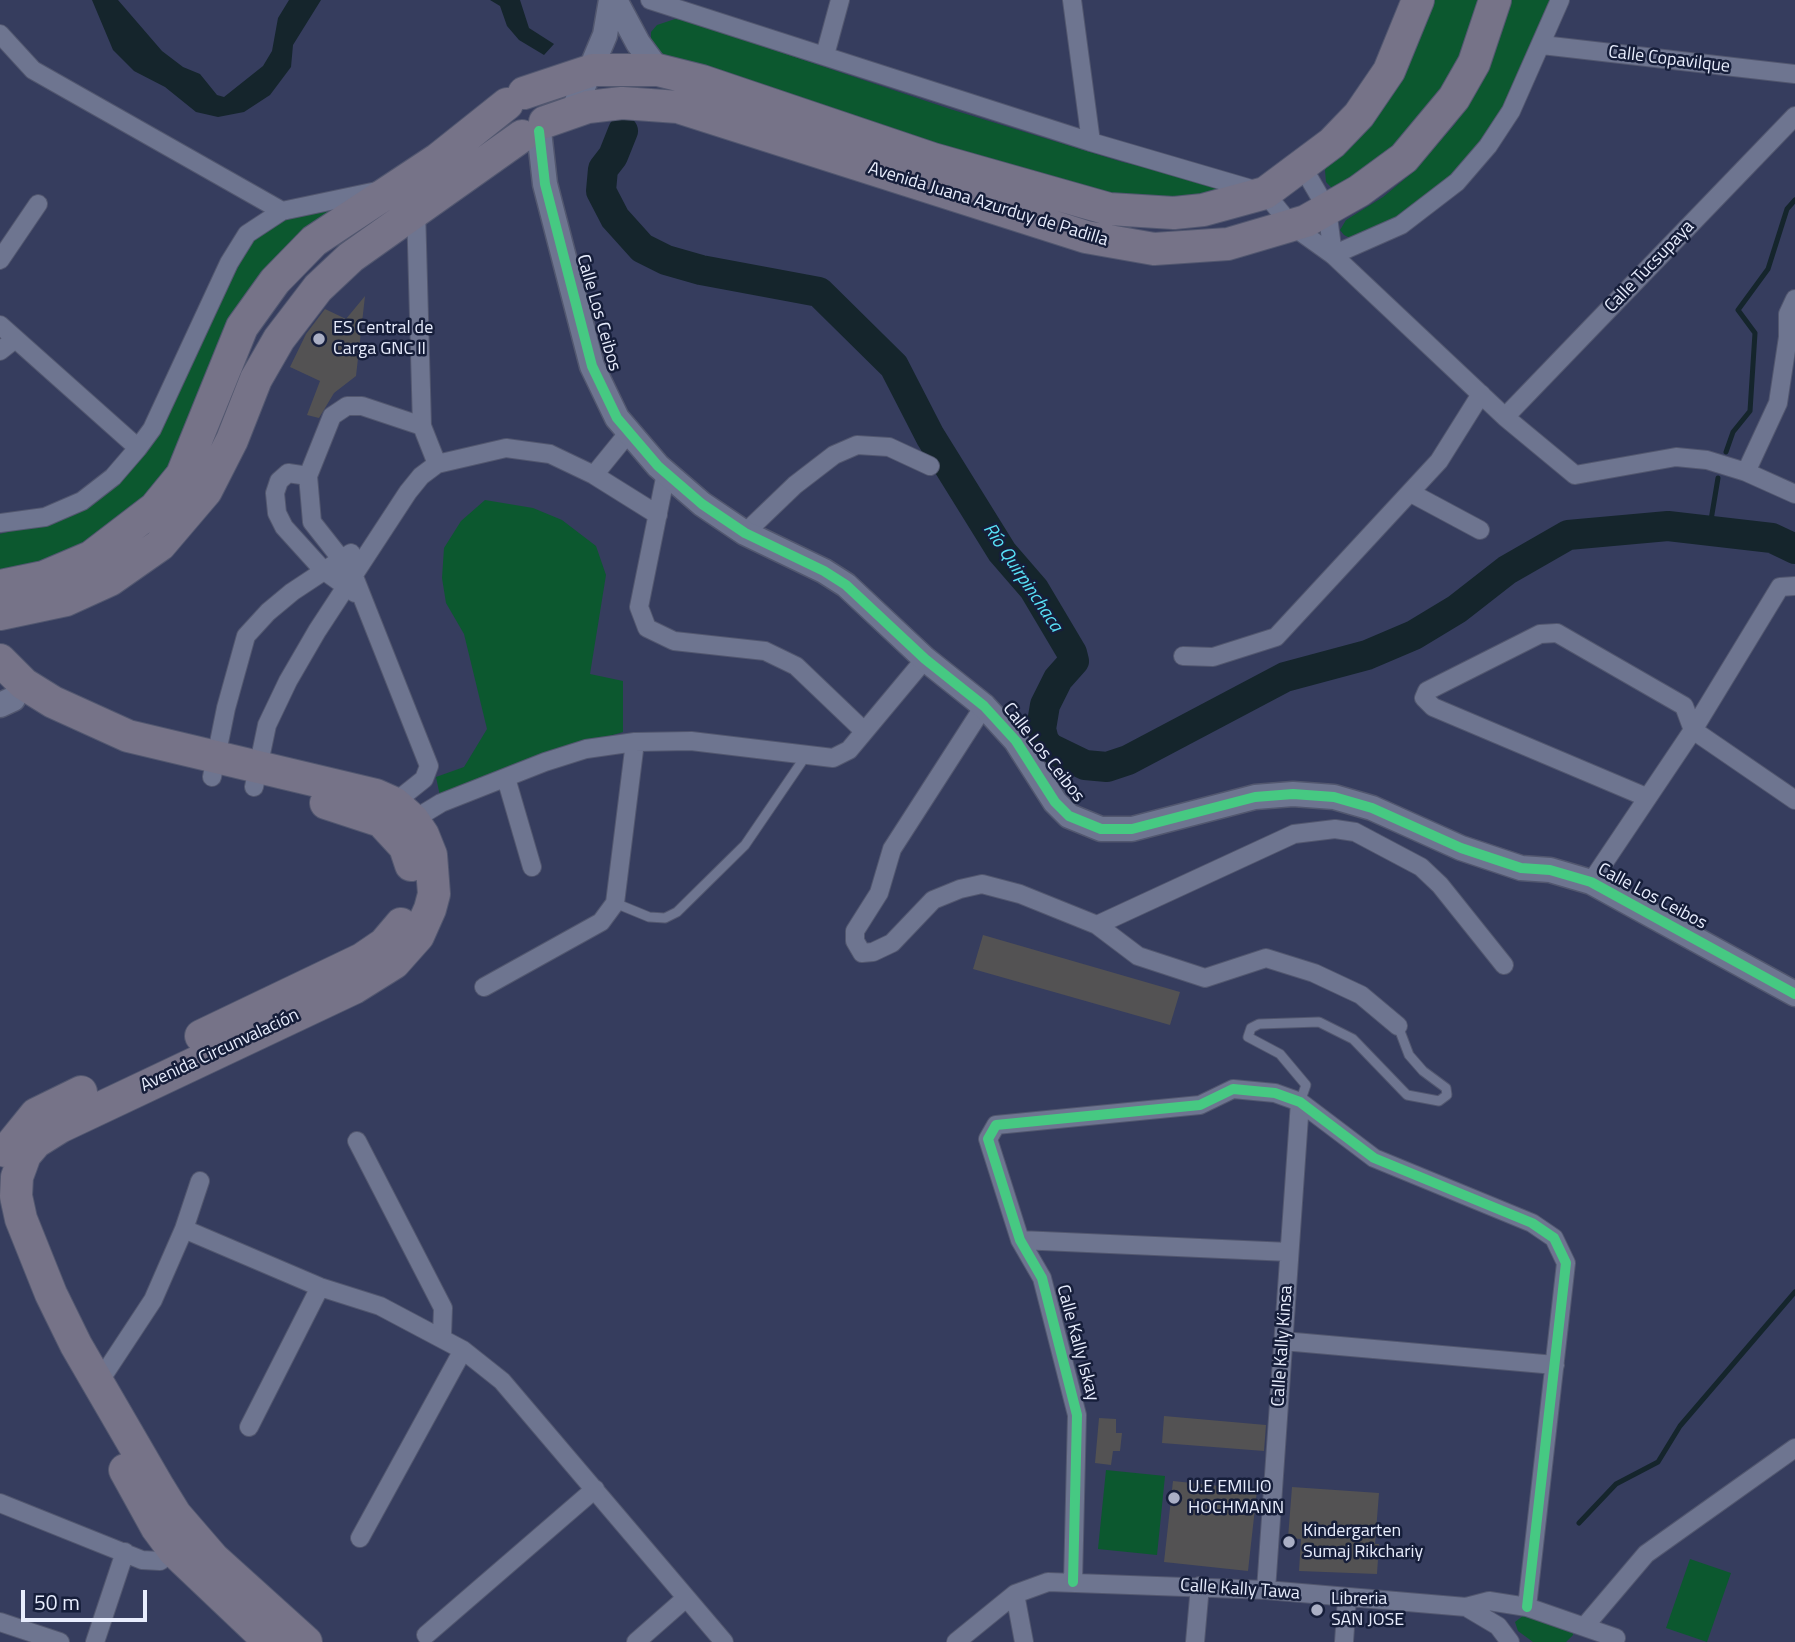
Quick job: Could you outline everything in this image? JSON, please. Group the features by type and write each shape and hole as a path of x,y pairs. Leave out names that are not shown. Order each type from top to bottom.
{"highway":[{"name":"Avenida Juana Azurduy de Padilla","path":"0,614 66,600 110,580 160,545 206,491 232,440 256,379 298,313 318,288 407,198 515,98 593,70 658,71 702,81 933,159 1109,209 1174,213 1203,210 1265,192 1332,143 1359,115 1389,71 1418,0"},
{"name":"Avenida Juana Azurduy de Padilla","path":"0,586 44,577 91,557 155,508 182,475 242,327 275,281 314,241 407,198 537,129 622,103 678,107 1086,237 1118,244 1191,249 1228,244 1291,225 1359,191 1404,158 1454,98 1474,62 1495,0"},
{"path":"515,98 506,124 537,129"},
{"path":"7,684 0,649 10,625 22,616 66,600"},
{"name":"Avenida Circunvalación","path":"7,684 128,736 214,767 256,776 349,786 403,812 424,835 431,855 434,894 418,936 394,964 354,988 60,1126 36,1143 25,1155 17,1177 16,1195 21,1219 51,1294 159,1488 184,1545 270,1642"},
{"name":"Avenida Circunvalación","path":"0,1166 8,1145 36,1114 362,959 384,944 404,920 410,909 414,883 405,847 394,832 381,821 354,810 256,776"},
{"name":"Avenida Circunvalación","path":"0,1211 7,1238 35,1306 157,1528 184,1545 306,1642"}],"street":[{"path":"537,129 593,70 606,35 613,0"},
{"path":"613,0 658,71"},
{"path":"650,0 1091,142 1265,192 1291,225 1333,255 1505,417 1575,475 1676,457 1707,460 1746,472 1795,495"},
{"path":"825,55 840,0"},
{"path":"1072,0 1091,142"},
{"path":"1333,255 1401,225 1457,182 1488,146 1511,111 1560,0"},
{"path":"0,34 33,70 282,211"},
{"name":"Calle Copavilque","path":"1542,45 1795,74"},
{"name":"Calle Tucsupaya","path":"1505,417 1795,116"},
{"name":"Calle Los Ceibos","path":"537,129 545,184 592,366 617,418 667,473 702,504 745,533 824,571 846,585 925,659 984,706 1016,741 1055,802 1069,816 1093,827 1116,830 1147,827 1255,797 1293,794 1334,797 1372,808 1461,848 1521,868 1550,870 1591,882 1795,994"},
{"path":"1302,166 1327,209 1333,255"},
{"path":"0,523 45,517 82,501 113,477 152,429 229,263 247,234 282,211 407,198 422,426 437,464"},
{"path":"0,260 38,204"},
{"path":"1746,472 1778,403 1792,310"},
{"path":"0,325 7,345 138,448"},
{"path":"1183,656 1213,657 1276,637 1439,461 1481,394"},
{"path":"403,812 429,766 363,598 349,581 342,556 313,522 308,497 308,476 332,416 347,406 362,406 422,426"},
{"path":"594,475 629,432"},
{"path":"745,533 795,485 834,455 857,445 889,447 930,466"},
{"path":"256,776 267,725 288,681 370,547 408,492 437,464 506,449 550,454 594,475 658,515"},
{"path":"308,476 288,473 279,481 275,493 277,513 284,527 323,570 349,581"},
{"path":"667,473 639,607 647,628 674,641 765,651 796,666 864,731"},
{"path":"1411,493 1480,530"},
{"path":"214,767 226,708 246,636 268,612 342,556 370,547"},
{"path":"1591,882 1693,730 1780,587 1795,586"},
{"path":"1646,797 1433,707 1424,698 1427,691 1541,634 1557,633 1684,706 1693,730 1795,800"},
{"path":"403,812 441,803 586,749 635,742 691,741 805,757 833,758 849,750 925,659"},
{"path":"984,706 892,849 879,893 855,930 855,941 862,953 873,952 892,943 933,900 982,884 1020,894 1097,925 1138,956 1205,978 1266,958 1314,973 1361,995 1398,1026"},
{"path":"484,987 601,922 615,903 635,742"},
{"path":"506,778 532,867"},
{"path":"1097,925 1294,834 1335,829 1355,832 1421,867 1440,885 1504,965"},
{"name":"Calle Kally Iskay","path":"1073,1582 1077,1415 1042,1278 1020,1240 988,1139 996,1125 1200,1105 1233,1089 1275,1093 1300,1102"},
{"path":"1300,1102 1374,1158 1532,1223 1554,1238 1566,1263 1527,1607"},
{"name":"Calle Kally Kinsa","path":"1266,1590 1300,1102"},
{"path":"356,1141 443,1308 442,1336"},
{"path":"99,1382 153,1300 184,1229 200,1181"},
{"path":"184,1229 320,1287 380,1306 442,1336 463,1350 502,1381 724,1642"},
{"path":"1020,1240 1289,1252"},
{"path":"249,1427 320,1287"},
{"path":"1283,1341 1555,1365"},
{"path":"360,1538 463,1350"},
{"path":"1584,1627 1646,1554 1795,1448"},
{"path":"426,1635 595,1489"},
{"path":"0,1503 152,1562 184,1545"},
{"path":"95,1642 125,1552"},
{"name":"Calle Kally Tawa","path":"957,1642 1015,1594 1048,1582 1266,1590 1466,1607"},
{"path":"1195,1642 1199,1586"},
{"path":"1015,1594 1024,1642"},
{"path":"636,1642 686,1598"},
{"path":"1344,1642 1347,1598"},
{"path":"1466,1607 1489,1601 1527,1607 1615,1641"},
{"path":"1466,1607 1498,1626 1510,1642"},
{"path":"0,1622 60,1642"}],"lane":[{"path":"615,903 649,917 665,918 677,912 745,845 805,757"},
{"path":"1300,1102 1306,1085 1280,1054 1248,1037 1251,1028 1259,1024 1319,1022 1353,1039 1407,1095 1439,1101 1447,1095 1446,1088 1423,1072 1409,1055 1398,1026"}],"green space":[{"path":"1428,0 1484,0 1456,71 1432,109 1368,174 1333,189 1326,182 1325,170"},
{"path":"1508,0 1555,0 1511,100 1481,148 1415,210 1350,238 1344,235 1340,230 1346,220 1383,197 1412,173 1455,124 1472,95"},
{"path":"675,19 1122,162 1241,189 1215,196 1119,201 660,58 651,47 651,32 657,25"},
{"path":"350,201 298,238 256,280 241,306 174,461 143,502 73,552 0,576 0,534 81,512 124,476 254,238 290,216"},
{"path":"485,500 533,508 562,520 596,546 606,575 590,674 623,681 623,732 440,796 436,777 464,767 487,729 464,634 446,603 442,578 444,548 461,521"},
{"path":"1106,1470 1165,1476 1157,1555 1098,1549"},
{"path":"1690,1559 1731,1573 1707,1642 1666,1628"},
{"path":"1524,1615 1573,1625 1573,1635 1566,1642 1533,1642 1518,1631 1515,1622"}],"water":[{"path":"92,0 118,0 162,51 183,67 200,74 217,95 224,97 263,66 272,51 278,18 289,0 321,0 293,45 291,67 270,95 244,112 218,117 196,112 165,87 134,71 113,50"},
{"path":"490,0 520,0 529,28 554,44 544,55 519,40 507,26 500,6"}],"building":[{"path":"365,296 356,376 334,393 319,418 307,415 320,381 290,367 306,334 325,309 346,319"},
{"path":"983,935 1180,992 1170,1025 973,969"},
{"path":"1164,1416 1266,1425 1264,1451 1162,1443"},
{"path":"1099,1418 1116,1419 1116,1433 1122,1433 1120,1451 1113,1451 1111,1465 1095,1463"},
{"path":"1173,1481 1257,1490 1248,1571 1164,1562"},
{"path":"1292,1487 1379,1493 1375,1544 1379,1544 1377,1574 1299,1571 1301,1539 1288,1538"}],"waterway":[{"name":"Río Quirpinchaca","path":"623,131 613,156 603,169 601,191 615,218 642,248 666,260 701,270 819,292 894,366 930,436 1002,552 1034,589 1072,653 1074,661 1058,679 1045,705 1041,729 1044,741 1050,748 1085,765 1107,767 1128,760 1285,677 1367,655 1414,635 1457,609 1507,570 1568,535 1668,526 1772,538 1795,549"},
{"path":"1726,452 1733,432 1750,411 1755,333 1738,310 1768,269 1787,209 1795,200"},
{"path":"1709,532 1718,478"},
{"path":"1579,1523 1616,1484 1658,1462 1680,1426 1795,1292"}],"cycle path":[{"path":"539,131 545,184 592,366 617,418 658,466 702,504 745,533 824,571 846,585 925,659 984,706 1016,741 1055,802 1069,816 1101,829 1132,829 1255,797 1293,794 1334,797 1372,808 1461,848 1521,868 1550,870 1591,882 1795,994"},
{"path":"1073,1582 1077,1415 1042,1278 1020,1240 988,1139 996,1125 1200,1105 1233,1089 1275,1093 1300,1102 1374,1158 1532,1223 1554,1238 1566,1263 1527,1607"}],"place":[{"name":"ES Central de Carga GNC II","path":"319,339"},
{"name":"U.E EMILIO HOCHMANN","path":"1174,1498"},
{"name":"Kindergarten Sumaj Rikchariy","path":"1289,1542"},
{"name":"Libreria SAN JOSE","path":"1317,1610"}]}
